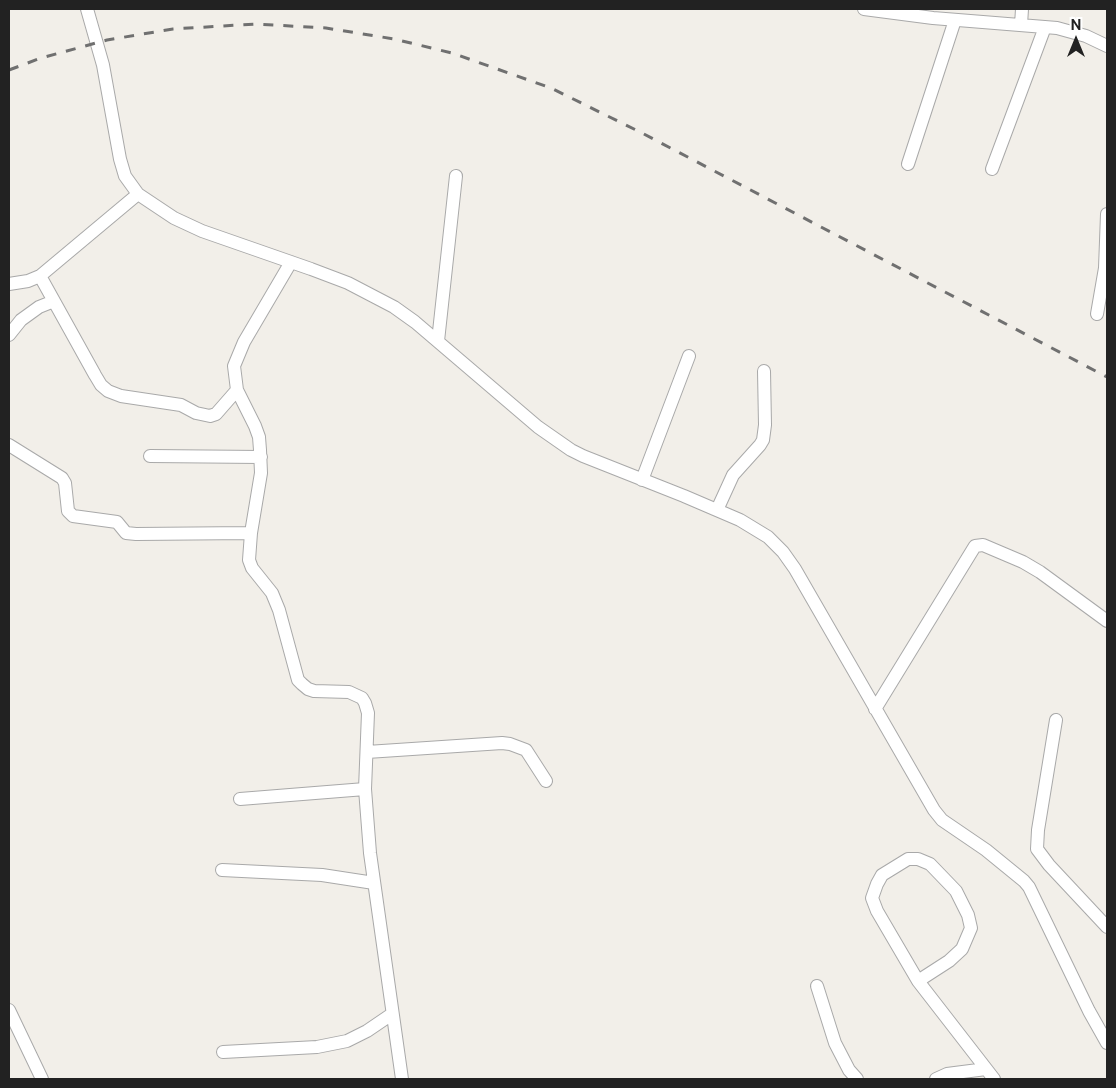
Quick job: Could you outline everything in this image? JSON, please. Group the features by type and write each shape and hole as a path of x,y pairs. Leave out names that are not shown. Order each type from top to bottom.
{"street":[{"path":"87,9 104,65 120,159 125,176 138,194 174,218 202,231 348,283 376,297 415,322 557,441 583,456 717,510 753,527 768,537 783,552 795,569 934,810 942,820 986,850 1029,887 1089,1011 1107,1043"},
{"path":"864,9 955,20 1044,27 1074,32 1107,46"},
{"path":"1022,9 1022,25"},
{"path":"908,164 955,20"},
{"path":"992,169 1044,27"},
{"path":"438,341 456,176"},
{"path":"9,284 40,276 138,194"},
{"path":"1097,314 1106,262 1107,214"},
{"path":"292,262 239,352 234,366 237,390 259,437 261,457 261,473 251,533 249,560 252,568 272,593 279,610 298,680 308,689 314,691 349,692 362,698 368,713 366,789 374,883 402,1079"},
{"path":"40,276 101,384 114,394 182,405 205,416 210,416 216,414 237,390"},
{"path":"9,335 21,320 39,307 54,301"},
{"path":"642,480 689,356"},
{"path":"717,510 733,475 763,440 765,425 764,371"},
{"path":"9,445 62,478 66,483 69,514 73,516 117,522 126,533 136,534 251,533"},
{"path":"150,456 261,457"},
{"path":"875,709 975,546 984,545 1023,562 1040,572 1107,621"},
{"path":"1056,720 1038,830 1037,848 1050,865 1107,927"},
{"path":"367,752 510,744 526,750 546,781"},
{"path":"240,799 366,789"},
{"path":"918,980 949,961 962,949 971,928 968,914 956,891 930,864 918,859 908,860 882,875 876,884 872,898 876,911 918,980 994,1079"},
{"path":"222,870 322,875 374,883"},
{"path":"817,986 835,1043 849,1070 857,1079"},
{"path":"9,1010 42,1079"},
{"path":"223,1052 316,1048 347,1041 367,1031 392,1014"},
{"path":"936,1079 948,1074 966,1075 986,1069"}],"railway":[{"path":"9,70 41,58 107,40 173,29 256,24 326,28 394,39 452,53 551,88 640,132 1107,377"}]}
